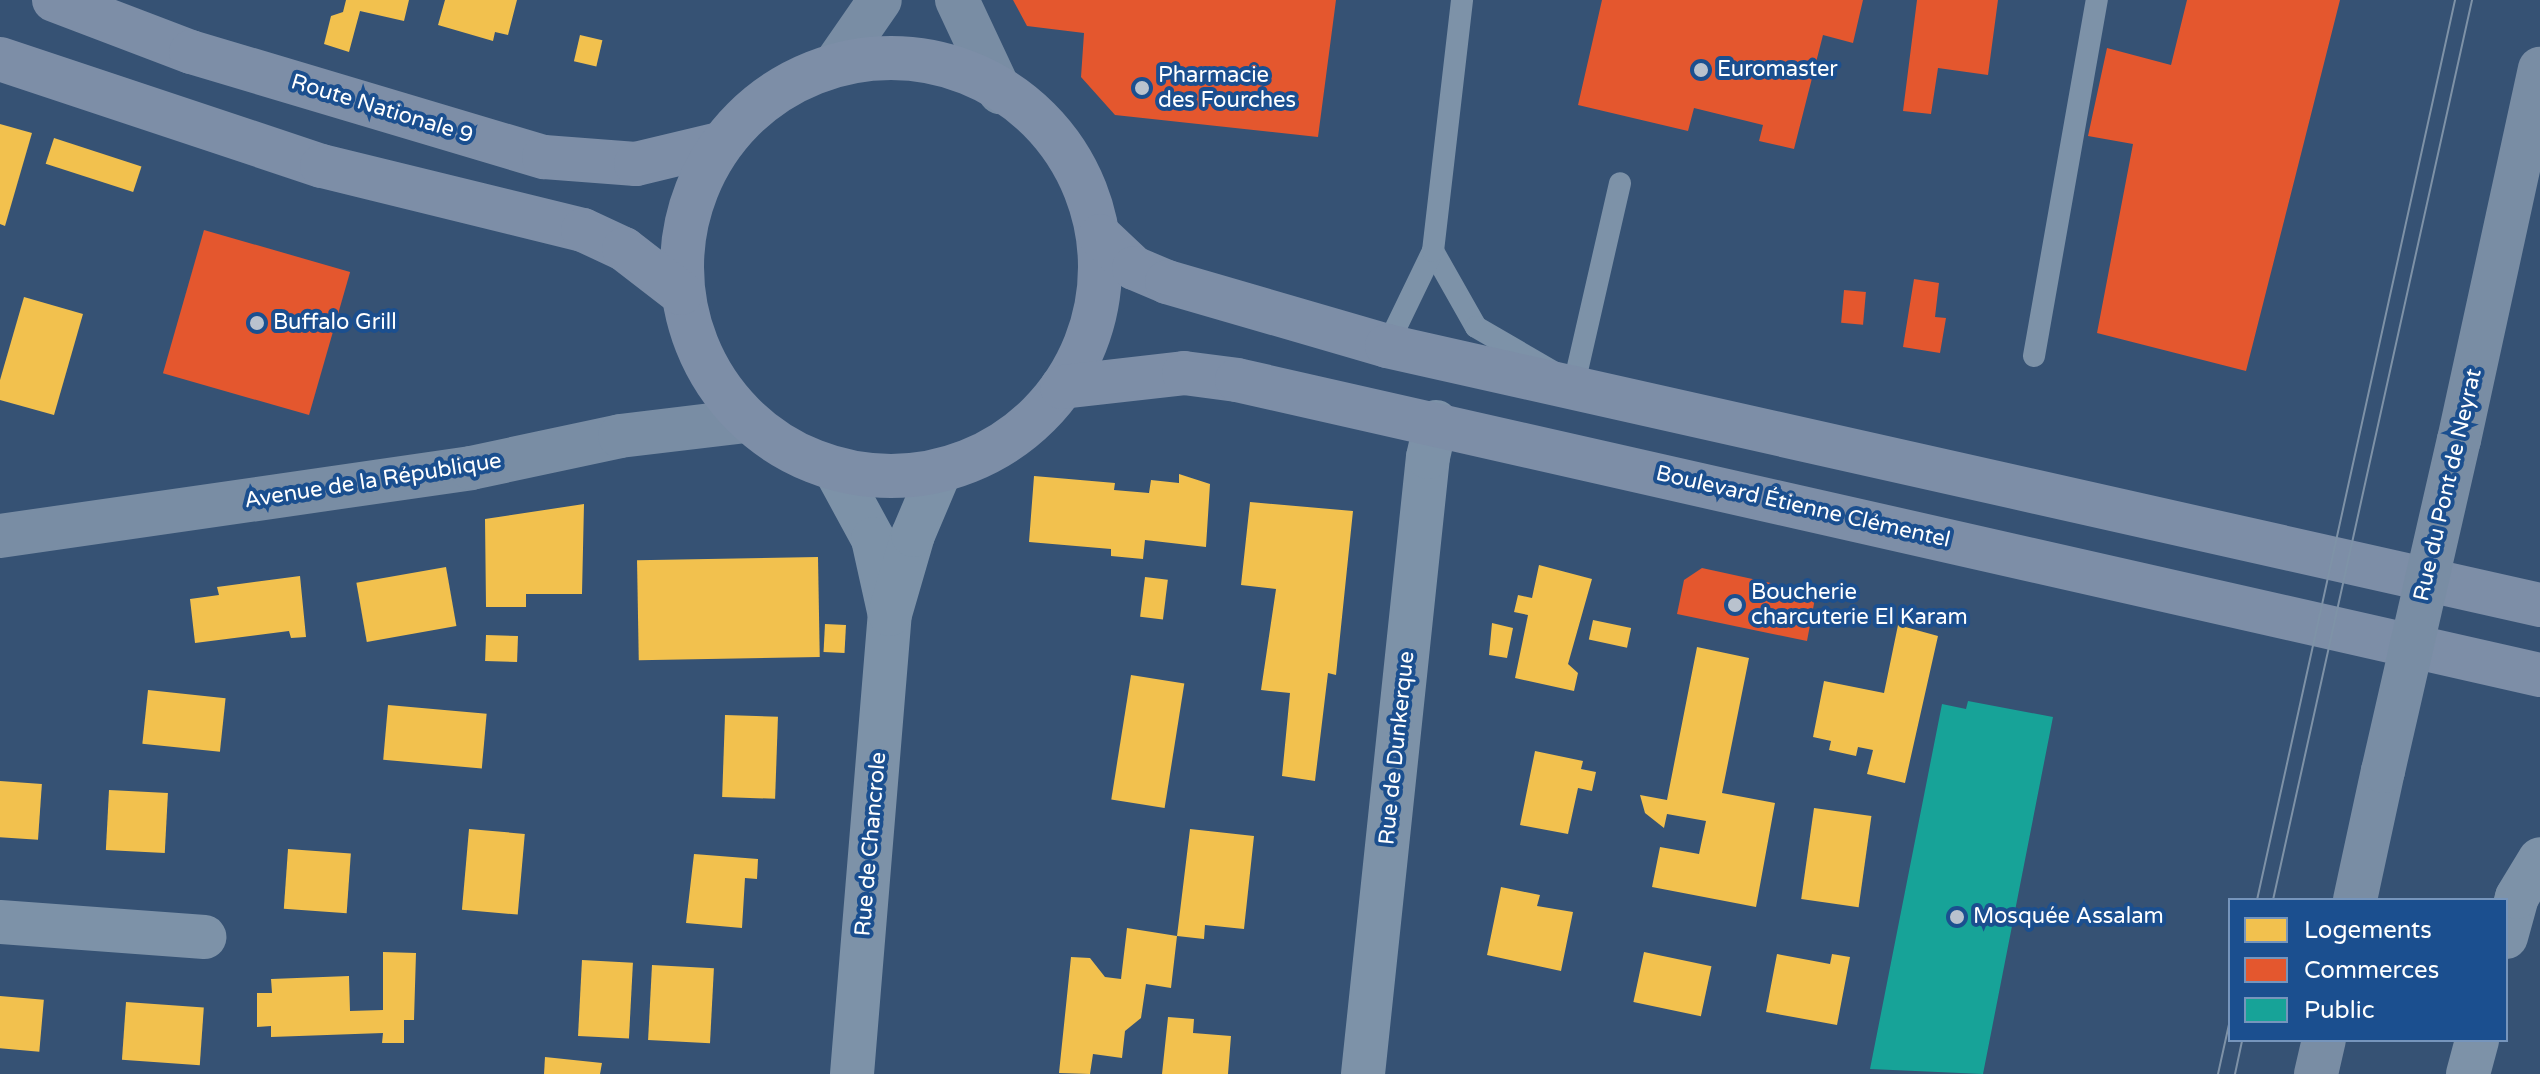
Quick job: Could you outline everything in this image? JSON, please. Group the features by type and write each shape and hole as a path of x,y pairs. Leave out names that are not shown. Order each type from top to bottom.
{"main road":[{"name":"Route Nationale 9","path":"68,4 191,52 544,157 636,164 719,144"},
{"path":"875,56 913,57 958,68 1000,92 1034,114 1066,149 1089,193 1100,236 1099,308 1087,348 1062,387 998,449 940,471 880,477 835,469 746,421 708,366 681,293 684,241 695,197 719,144 753,108 837,62 875,56"},
{"path":"0,59 322,166 583,230 624,249 681,293"},
{"path":"1100,236 1134,268 1167,282 1387,346 1574,384 2540,605"},
{"name":"Boulevard Étienne Clémentel","path":"1062,387 1184,373 1436,422 2540,675"}],"street":[{"path":"837,62 880,0"},
{"path":"957,0 1000,92"},
{"name":"Rue du Pont de Neyrat","path":"2355,898 2540,69"},
{"name":"Avenue de la République","path":"0,536 471,468 620,436 746,421"},
{"name":"Rue de Dunkerque","path":"1363,1074 1428,457 1436,422"},
{"name":"Rue de Chancrole","path":"835,469 873,539 890,614"},
{"name":"Rue de Chancrole","path":"852,1074 890,614 913,535 940,471"},
{"path":"2508,930 2517,897 2540,859"},
{"path":"0,922 204,937"},
{"path":"2316,1074 2324,1042"},
{"path":"2468,1074 2476,1042"}],"lane":[{"path":"1387,346 1433,251 1462,0"},
{"path":"2034,356 2097,0"},
{"path":"1433,251 1476,327 1574,384 1620,183"}],"building: Logements":[{"path":"346,0 409,0 404,21 360,11 349,52 324,44 331,16 343,12"},
{"path":"445,0 517,0 508,35 495,32 493,41 438,25"},
{"path":"580,35 602,40 596,66 574,61"},
{"path":"0,124 32,133 5,226 0,224"},
{"path":"54,138 141,166 133,192 46,164"},
{"path":"24,297 83,314 54,415 0,400 0,380"},
{"path":"1179,474 1210,484 1206,547 1145,540 1143,559 1111,556 1111,549 1029,542 1034,476 1115,483 1114,490 1149,493 1151,480 1179,483"},
{"path":"1250,502 1353,511 1336,675 1328,673 1315,781 1282,776 1290,693 1261,690 1276,589 1241,585"},
{"path":"584,504 582,594 526,594 526,607 486,607 485,519"},
{"path":"818,557 820,657 639,660 637,560"},
{"path":"1539,565 1592,579 1568,664 1578,673 1574,691 1515,678 1528,615 1514,612 1518,595 1532,598"},
{"path":"446,567 456,626 367,642 356,583"},
{"path":"300,576 306,637 291,638 289,631 195,643 190,599 219,595 217,587"},
{"path":"1145,577 1168,580 1163,620 1140,617"},
{"path":"1593,620 1631,628 1627,648 1589,640"},
{"path":"1492,623 1513,628 1507,658 1489,655"},
{"path":"825,624 846,625 845,653 824,652"},
{"path":"1898,625 1938,636 1905,783 1867,774 1873,750 1858,747 1856,756 1829,750 1831,741 1813,737 1824,681 1884,693"},
{"path":"486,635 518,636 517,662 485,661"},
{"path":"1697,647 1749,658 1722,793 1775,803 1756,907 1652,887 1660,847 1699,854 1706,821 1667,814 1664,828 1645,813 1640,795 1667,800"},
{"path":"1131,675 1184,683 1165,808 1111,799"},
{"path":"148,690 226,698 220,752 142,744"},
{"path":"388,705 487,714 482,768 383,760"},
{"path":"725,715 778,717 775,799 722,797"},
{"path":"1535,751 1583,761 1581,769 1596,772 1592,791 1578,788 1568,834 1520,825"},
{"path":"0,781 42,784 38,840 0,837"},
{"path":"109,790 168,793 165,853 106,850"},
{"path":"1814,808 1871,816 1859,907 1801,899"},
{"path":"469,829 525,834 518,915 462,910"},
{"path":"1190,829 1254,836 1244,929 1205,925 1204,939 1177,936"},
{"path":"288,849 351,853 347,913 284,909"},
{"path":"694,854 758,859 757,879 745,878 742,928 686,923"},
{"path":"1501,887 1540,895 1537,906 1573,912 1561,971 1487,955"},
{"path":"1127,928 1177,936 1171,988 1146,984 1141,1018 1125,1031 1122,1058 1093,1054 1090,1074 1059,1073 1071,957 1090,958 1105,977 1121,979"},
{"path":"383,952 416,953 414,1020 404,1020 404,1043 382,1043 383,1033 271,1037 271,1026 257,1027 257,993 272,993 271,979 349,976 350,1011 383,1010"},
{"path":"1644,952 1711,966 1701,1016 1633,1002"},
{"path":"1777,954 1830,964 1832,954 1850,957 1837,1025 1766,1012"},
{"path":"582,960 633,963 629,1039 578,1036"},
{"path":"652,965 714,968 710,1043 648,1040"},
{"path":"0,996 44,1000 39,1052 0,1048"},
{"path":"126,1002 204,1007 200,1065 122,1060"},
{"path":"1168,1017 1194,1019 1193,1033 1231,1036 1228,1074 1162,1074"},
{"path":"545,1057 602,1063 600,1074 544,1074"}],"building: Commerces":[{"path":"1013,0 1336,0 1318,137 1115,115 1081,77 1084,33 1027,26"},
{"name":"Euromaster","path":"1602,0 1863,0 1853,43 1823,35 1794,149 1759,141 1763,125 1694,108 1688,131 1578,105"},
{"path":"1917,0 1998,0 1988,75 1938,68 1931,114 1903,111"},
{"path":"2187,0 2340,0 2246,371 2097,333 2133,144 2088,136 2107,48 2171,65"},
{"name":"Buffalo Grill","path":"204,230 350,272 309,415 163,373"},
{"path":"1914,279 1939,283 1935,317 1946,318 1940,353 1903,347"},
{"path":"1844,290 1866,292 1863,325 1841,323"},
{"path":"1702,568 1816,593 1807,641 1677,614 1684,580"}],"building: Public":[{"name":"Mosquée Assalam","path":"1968,701 2053,717 1983,1074 1870,1069 1942,704 1966,709"}],"tram line":[{"path":"2257,898 2455,0"},
{"path":"2273,898 2472,0"},
{"path":"2218,1074 2228,1029"},
{"path":"2235,1074 2242,1042"}],"place":[{"name":"Euromaster","path":"1701,70"},
{"name":"Pharmacie des Fourches","path":"1142,88"},
{"name":"Buffalo Grill","path":"257,323"},
{"name":"Boucherie charcuterie El Karam","path":"1735,605"},
{"name":"Mosquée Assalam","path":"1957,917"}]}
